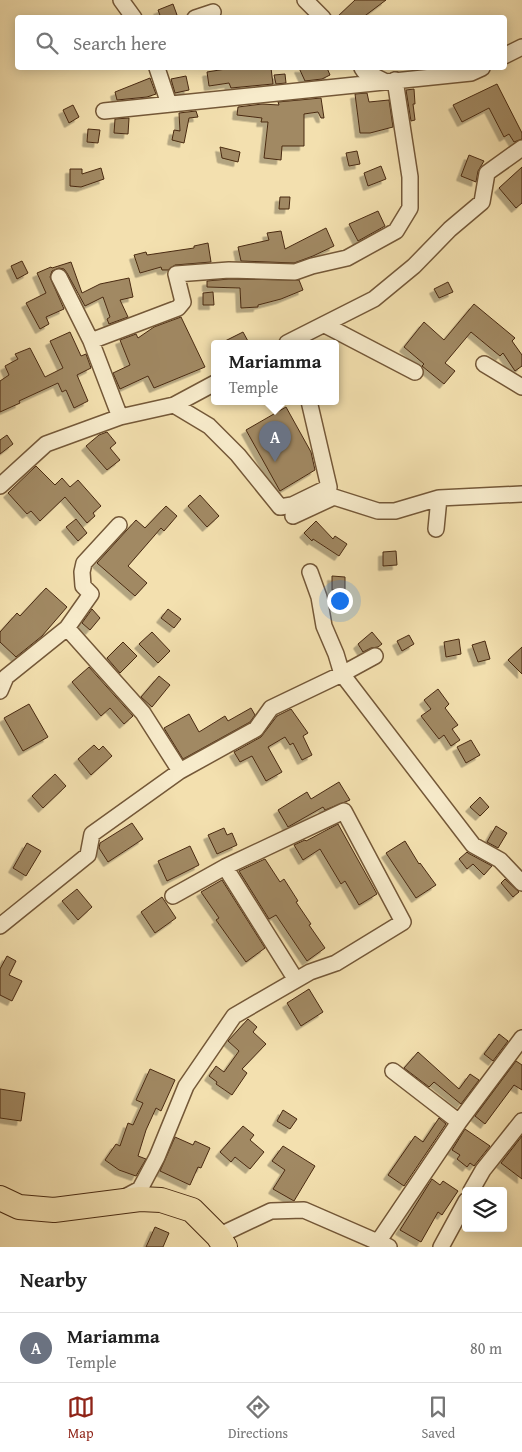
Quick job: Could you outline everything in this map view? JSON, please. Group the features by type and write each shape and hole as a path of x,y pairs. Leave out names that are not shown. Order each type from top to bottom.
{"main road":[{"path":"0,1198 19,1207 54,1210 140,1198 161,1200 192,1210 221,1242"}],"street":[{"path":"121,0 132,15"},
{"path":"204,15 213,12"},
{"path":"507,54 522,47"},
{"path":"158,70 169,104"},
{"path":"363,70 389,81"},
{"path":"104,111 472,73 478,70"},
{"path":"91,341 178,308 183,302 176,274 229,270 295,272 347,258 396,231 410,208 410,177 389,81"},
{"path":"297,340 374,299 414,266 450,229 482,202 487,173 522,148"},
{"path":"59,277 91,341 120,417"},
{"path":"325,325 415,372"},
{"path":"484,364 522,387"},
{"path":"0,486 46,444 120,417 174,405 211,385"},
{"path":"174,405 209,426 238,455 280,507 292,505 329,487 310,405"},
{"path":"293,516 334,497 378,511 395,511 439,498 522,494"},
{"path":"436,529 439,498"},
{"path":"0,691 6,677 67,628 92,594 83,586 82,572 84,562 119,525"},
{"path":"310,572 324,626 342,674 473,845 500,860 522,883"},
{"path":"67,628 143,713 180,771"},
{"path":"0,926 88,856 92,834 180,771 256,729 271,708 375,656"},
{"path":"115,1202 140,1189 157,1157 186,1086 234,1016 310,972 336,963 403,922 344,811 225,866 173,896"},
{"path":"225,866 296,980"},
{"path":"221,1242 271,1212 304,1210 383,1245 459,1122 522,1038"},
{"path":"394,1071 459,1122"},
{"path":"474,1187 483,1170 522,1121"},
{"path":"441,1247 462,1208"}],"building":[{"path":"355,0 386,0 366,15 339,15"},
{"path":"173,4 177,15 160,15 158,10"},
{"path":"220,70 271,70 273,84 231,88 229,83 209,86 207,72"},
{"path":"300,70 328,70 330,75 322,79 305,81"},
{"path":"285,74 286,83 276,84 274,75"},
{"path":"186,76 189,90 175,93 171,79"},
{"path":"150,78 156,94 147,97 117,100 115,92"},
{"path":"497,84 522,133 522,139 514,142 509,134 504,137 489,108 462,122 453,105"},
{"path":"414,89 415,120 411,121 406,90"},
{"path":"367,93 369,102 389,100 393,127 370,133 360,133 355,94"},
{"path":"321,98 324,118 321,118 318,112 304,114 304,146 282,146 281,160 264,158 268,122 261,122 262,118 237,115 238,107 262,104 279,105 278,102"},
{"path":"73,105 79,117 69,123 63,110"},
{"path":"196,111 198,117 189,118 184,143 172,140 174,130 180,131 179,113"},
{"path":"129,118 128,134 114,133 115,119"},
{"path":"88,129 100,130 98,143 87,142"},
{"path":"220,147 240,152 238,162 222,158"},
{"path":"357,151 360,164 349,166 346,153"},
{"path":"469,155 484,161 478,171 476,182 461,176"},
{"path":"381,166 386,179 368,186 364,173"},
{"path":"522,167 522,203 516,208 499,188"},
{"path":"101,168 104,179 81,187 70,186 70,169 82,169 82,174"},
{"path":"280,197 290,197 289,209 279,209"},
{"path":"378,211 385,226 358,241 349,224"},
{"path":"326,228 334,246 313,256 294,263 241,261 238,247 269,240 267,233 281,231 285,249"},
{"path":"208,243 211,262 175,265 168,270 162,270 161,267 140,273 134,255 146,252 147,255 194,248 194,246"},
{"path":"22,261 28,273 17,279 11,266"},
{"path":"71,262 82,293 100,284 129,278 133,297 120,300 128,317 109,324 107,319 110,317 103,297 85,306 67,273 64,269 59,268 52,271 50,277 64,309 46,317 49,324 40,329 26,303 46,293 37,273"},
{"path":"229,279 299,280 303,290 281,299 258,305 258,307 241,308 240,288 207,287 207,281"},
{"path":"448,282 453,292 439,298 434,289"},
{"path":"213,292 214,305 203,305 203,293"},
{"path":"474,304 515,338 512,341 522,355 522,366 515,371 503,353 500,356 471,332 445,363 455,371 444,384 422,366 424,364 404,347 424,322 444,340"},
{"path":"181,317 205,367 154,388 148,376 120,389 113,373 130,365 120,340 136,334 138,338 154,327"},
{"path":"70,332 81,356 86,354 91,368 77,375 88,401 74,408 66,390 62,392 58,383 0,412 0,381 9,375 5,366 18,359 15,354 30,348 45,377 63,368 50,341"},
{"path":"243,332 247,340 227,340"},
{"path":"286,407 311,452 315,470 280,491 246,430"},
{"path":"107,432 116,443 110,448 120,460 107,470 86,446 99,435"},
{"path":"7,435 13,444 0,454 0,440"},
{"path":"36,466 55,485 62,478 70,487 78,480 101,506 93,513 95,516 87,523 65,497 40,521 31,511 27,514 8,493"},
{"path":"200,495 219,516 207,527 188,506"},
{"path":"166,506 177,516 164,531 161,528 128,566 147,583 135,596 97,563 136,520 145,528"},
{"path":"76,519 87,533 78,541 66,527"},
{"path":"316,521 333,539 335,536 347,544 339,556 313,539 312,541 304,533"},
{"path":"396,551 397,565 383,566 383,552"},
{"path":"332,576 345,577 345,590 332,590"},
{"path":"46,588 67,607 42,636 16,657 0,642 0,632 17,613 20,616"},
{"path":"92,609 100,618 90,630 82,623"},
{"path":"168,609 181,619 174,628 161,618"},
{"path":"152,632 170,651 158,663 139,644"},
{"path":"372,632 382,644 363,652 358,644"},
{"path":"409,635 414,644 402,651 397,641"},
{"path":"459,639 461,654 446,657 444,642"},
{"path":"485,641 490,659 478,662 472,645"},
{"path":"123,642 137,656 120,673 107,658"},
{"path":"522,647 522,674 508,660"},
{"path":"89,667 133,716 124,724 110,708 101,716 72,682"},
{"path":"159,676 170,685 152,707 141,697"},
{"path":"438,689 449,704 445,708 458,725 452,729 460,740 451,746 444,735 439,739 421,716 431,709 424,700"},
{"path":"29,704 48,737 23,751 4,718"},
{"path":"251,708 255,715 250,722 183,759 164,728 189,714 199,732 225,716 228,721"},
{"path":"291,709 308,733 303,736 312,755 302,760 293,743 290,745 285,737 268,747 282,772 266,781 252,756 240,762 234,752 261,737 277,716"},
{"path":"471,740 480,755 466,763 457,747"},
{"path":"94,745 99,750 103,746 112,756 91,775 78,759"},
{"path":"55,774 66,786 43,808 32,796"},
{"path":"339,782 350,800 325,810 323,807 288,827 278,810 307,792 311,799"},
{"path":"480,797 489,807 480,816 470,807"},
{"path":"132,823 143,839 108,862 99,848 100,843"},
{"path":"338,824 377,894 359,905 345,881 341,884 320,849 303,860 294,845 306,841"},
{"path":"496,826 507,833 498,848 487,842"},
{"path":"224,828 227,835 232,833 237,845 217,854 208,835"},
{"path":"405,841 419,864 436,885 416,898 386,853"},
{"path":"27,843 41,851 26,876 13,868"},
{"path":"190,846 199,865 167,881 158,861"},
{"path":"467,852 492,866 484,875 473,864 467,869 459,859"},
{"path":"265,859 280,882 284,879 298,901 296,902 311,924 309,925 325,948 307,961 276,915 269,919 239,871"},
{"path":"505,879 519,892 513,897 501,883"},
{"path":"222,880 265,948 246,962 216,920 219,918 201,892"},
{"path":"77,889 92,907 78,920 62,901"},
{"path":"162,897 176,918 155,933 141,912"},
{"path":"7,956 16,961 9,975 22,981 12,1001 0,995 0,969"},
{"path":"309,989 323,1012 301,1026 287,1003"},
{"path":"248,1019 257,1027 253,1032 266,1044 242,1069 247,1073 232,1095 216,1084 217,1082 209,1076 216,1066 224,1072 239,1051 228,1041"},
{"path":"499,1034 508,1041 493,1061 484,1054"},
{"path":"418,1052 459,1089 470,1074 479,1080 461,1104 434,1082 429,1087 404,1068"},
{"path":"516,1061 522,1065 522,1090 514,1085 485,1124 475,1116"},
{"path":"150,1069 175,1080 161,1111 156,1108 146,1130 138,1156 146,1159 136,1176 119,1170 105,1160 116,1144 120,1146 128,1123 133,1125 143,1103 136,1100"},
{"path":"0,1089 25,1093 21,1121 0,1118"},
{"path":"283,1110 297,1119 290,1129 277,1121"},
{"path":"439,1118 446,1124 404,1186 388,1175 415,1136 423,1142"},
{"path":"243,1126 254,1135 250,1140 264,1152 250,1169 235,1157 231,1162 220,1152"},
{"path":"465,1129 490,1146 474,1166 470,1163 467,1167 457,1159 460,1155 452,1150"},
{"path":"522,1136 522,1179 501,1163"},
{"path":"175,1137 193,1145 195,1141 210,1148 201,1168 198,1167 190,1185 160,1171"},
{"path":"283,1146 315,1166 294,1201 273,1189 285,1170 272,1161"},
{"path":"432,1179 440,1185 443,1181 458,1191 442,1215 438,1212 421,1242 400,1230"},
{"path":"155,1227 169,1233 163,1247 146,1247"}],"place":[{"name":"Mariamma","path":"275,462"}]}
